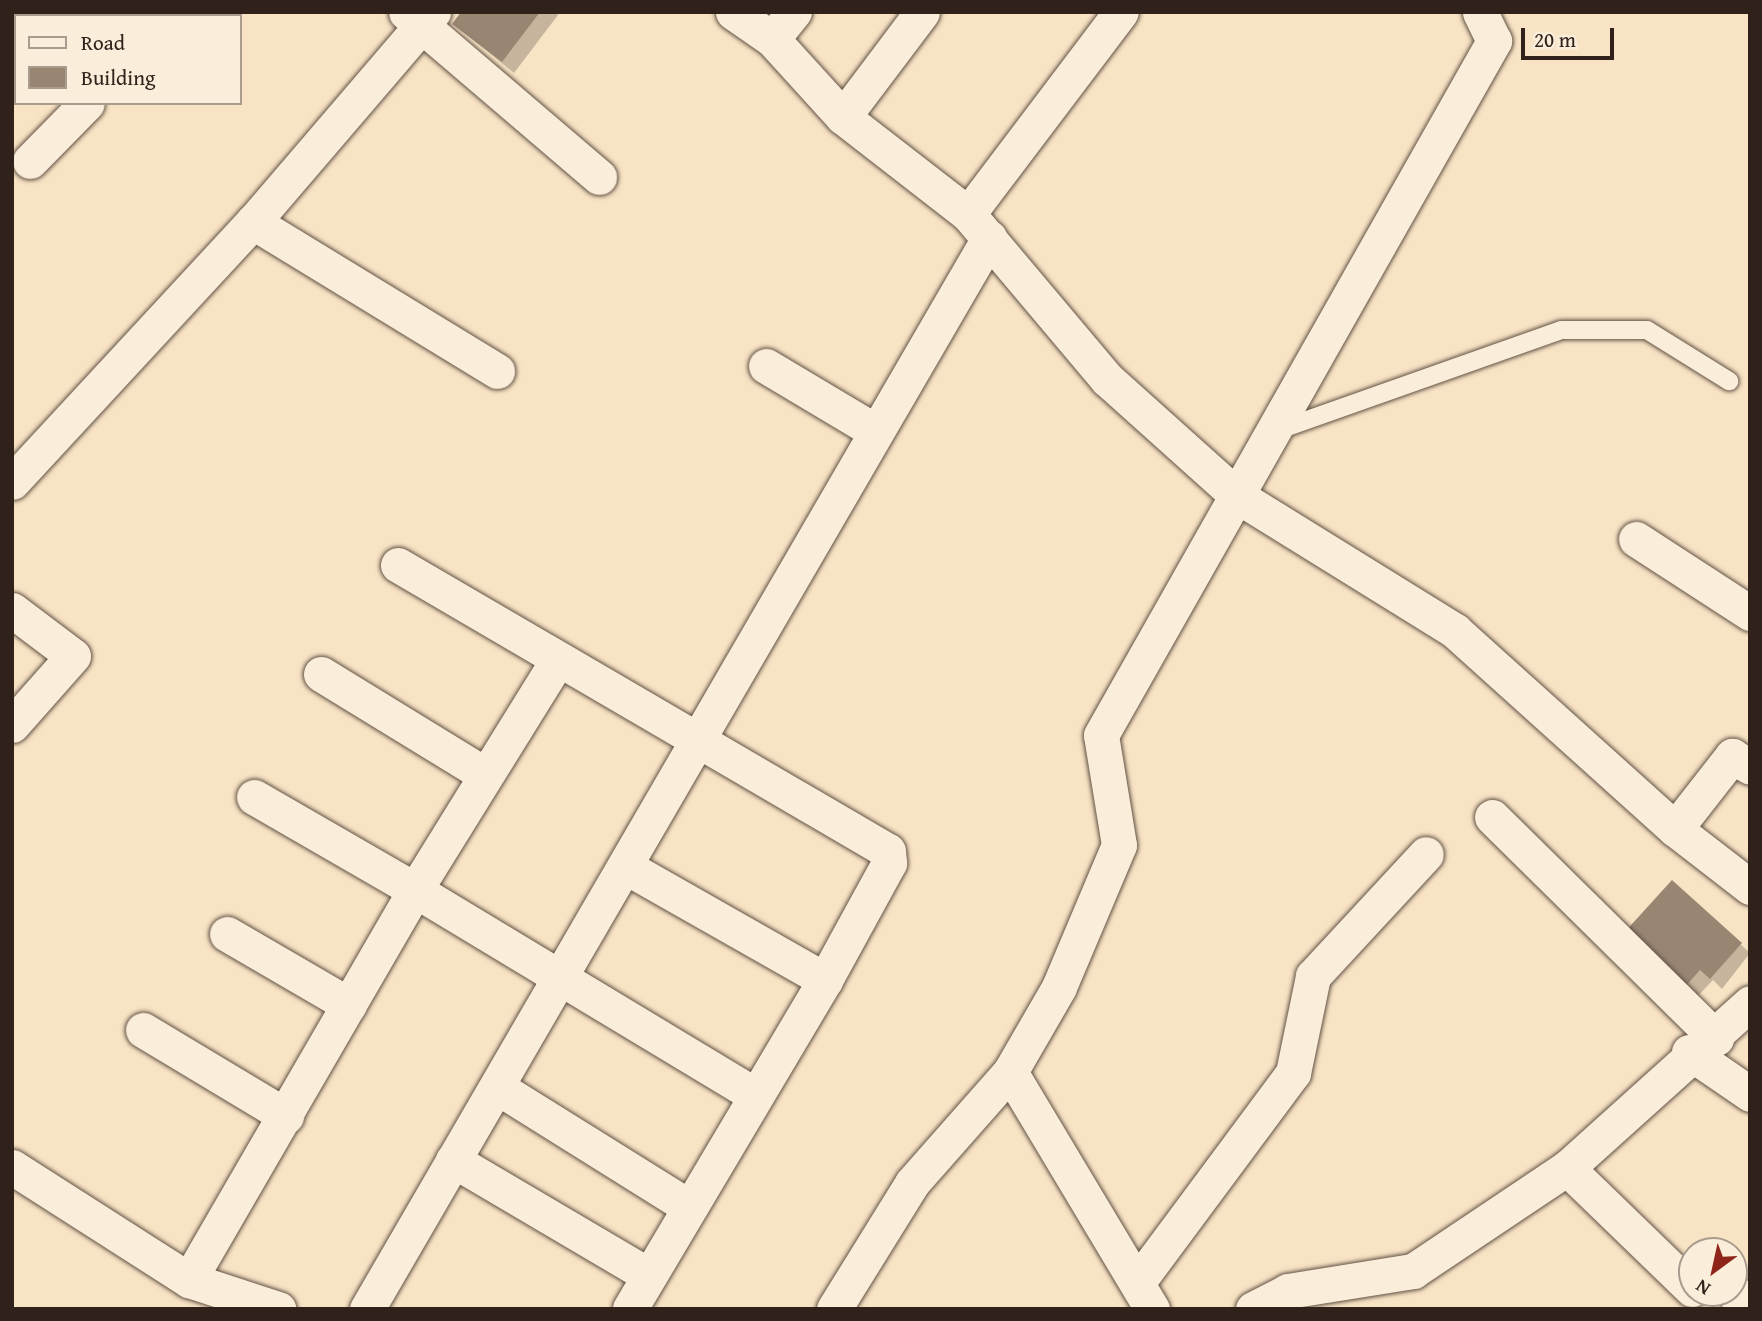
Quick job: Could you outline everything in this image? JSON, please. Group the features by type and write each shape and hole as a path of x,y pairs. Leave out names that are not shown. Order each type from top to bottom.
{"street":[{"path":"733,12 772,39 843,117 978,226 1108,380 1236,495 1455,631 1675,830 1750,887"},
{"path":"772,39 794,12"},
{"path":"843,117 922,12"},
{"path":"367,1309 702,739 875,431 978,226 1121,12"},
{"path":"834,1309 912,1183 1010,1072 1059,988 1119,845 1101,735 1236,495 1276,431 1494,41 1480,12"},
{"path":"12,482 253,222 420,17 599,177"},
{"path":"30,161 85,105"},
{"path":"253,222 497,371"},
{"path":"766,366 875,431"},
{"path":"1636,538 1750,613"},
{"path":"398,565 556,663 702,739 888,851 889,863 825,980 756,1096 686,1205 630,1309"},
{"path":"12,610 73,656 12,725"},
{"path":"189,1280 415,890 556,663"},
{"path":"321,674 486,775"},
{"path":"1675,830 1732,756 1750,767"},
{"path":"254,797 563,977 756,1096"},
{"path":"1492,817 1750,1094"},
{"path":"1010,1072 1144,1296 1293,1073 1313,976 1426,854"},
{"path":"628,868 825,980"},
{"path":"227,934 349,1005"},
{"path":"1253,1309 1288,1291 1413,1271 1567,1168 1750,1003"},
{"path":"143,1030 286,1116"},
{"path":"497,1087 686,1205"},
{"path":"453,1160 648,1276"},
{"path":"1567,1168 1678,1275"},
{"path":"14,1172 189,1280 278,1309"},
{"path":"1739,1309 1750,1297"}],"lane":[{"path":"1276,431 1561,330 1647,330 1729,381"}],"building":[{"path":"461,12 540,12 502,62 452,24"},
{"path":"1672,880 1742,943 1710,979 1700,970 1683,989 1622,935"}]}
